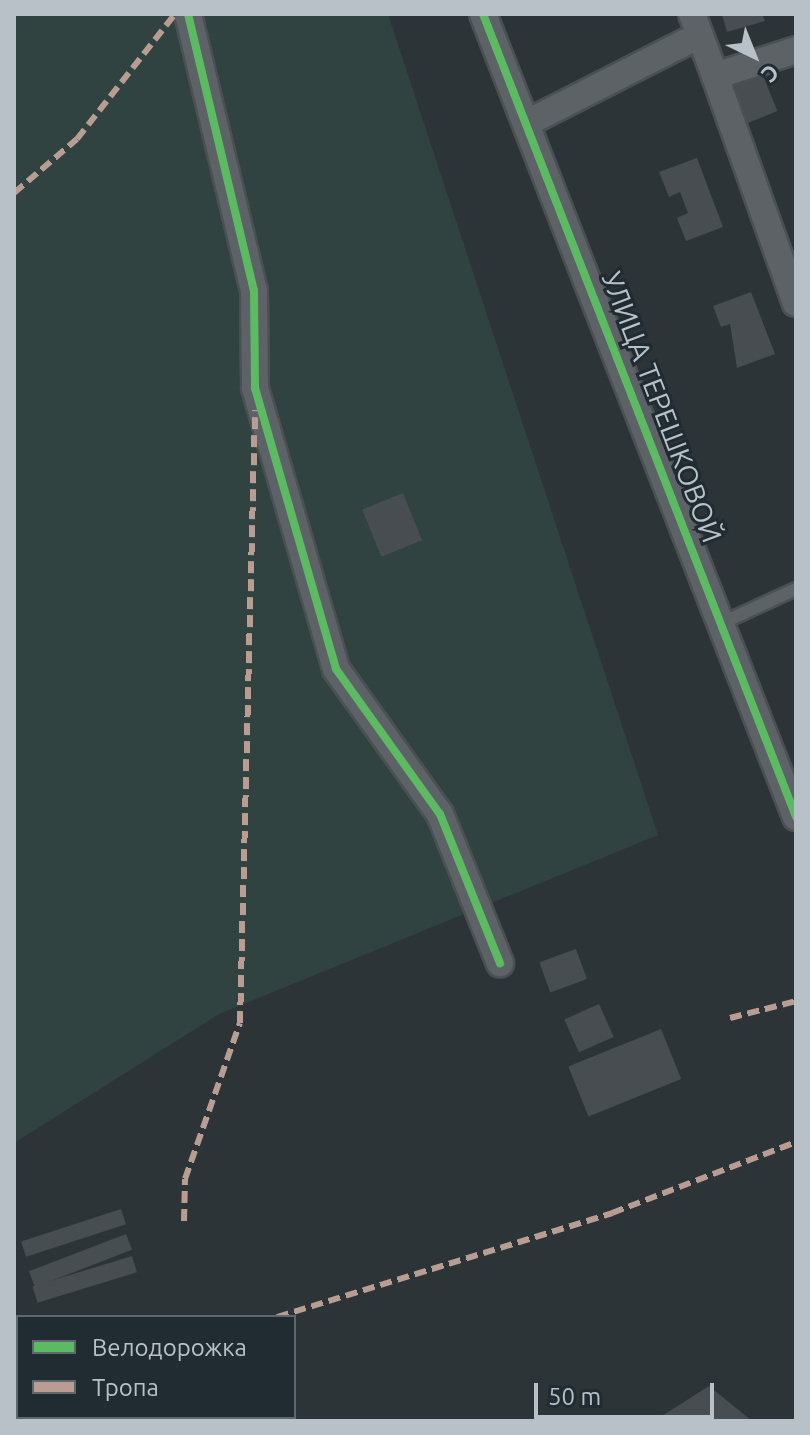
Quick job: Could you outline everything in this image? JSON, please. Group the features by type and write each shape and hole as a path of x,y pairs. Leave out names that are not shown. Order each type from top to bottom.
{"street":[{"path":"188,14 254,290 255,388 336,669 440,814 500,963"},
{"name":"УЛИЦА ТЕРЕШКОВОЙ","path":"483,14 796,817"},
{"path":"527,123 694,26 715,76 796,303"},
{"path":"715,76 796,50"}],"lane":[{"path":"722,623 796,589"}],"green space":[{"path":"14,14 388,14 658,835 219,1014 14,1143"}],"building":[{"path":"722,14 762,14 765,21 727,32"},
{"path":"762,73 777,111 745,124 730,86"},
{"path":"697,158 723,227 686,241 677,218 688,213 680,192 669,197 659,172"},
{"path":"751,292 775,354 737,368 730,324 721,327 713,306"},
{"path":"403,493 422,540 381,557 362,509"},
{"path":"576,949 587,979 550,992 539,962"},
{"path":"599,1004 614,1037 579,1052 564,1019"},
{"path":"661,1029 681,1079 589,1117 568,1066"},
{"path":"121,1209 126,1224 26,1257 21,1241"},
{"path":"126,1234 132,1250 35,1287 29,1271"},
{"path":"132,1256 137,1272 38,1303 33,1286"},
{"path":"709,1386 752,1421 654,1421"}],"marked path":[{"path":"14,193 77,139 175,14"},
{"path":"184,1221 185,1179 240,1023 255,410"},
{"path":"730,1018 796,1001"},
{"path":"283,1315 612,1213 796,1142"}],"cycle path":[{"path":"188,14 254,290 255,388 336,669 440,814 500,963"},
{"path":"483,14 796,817"}]}
